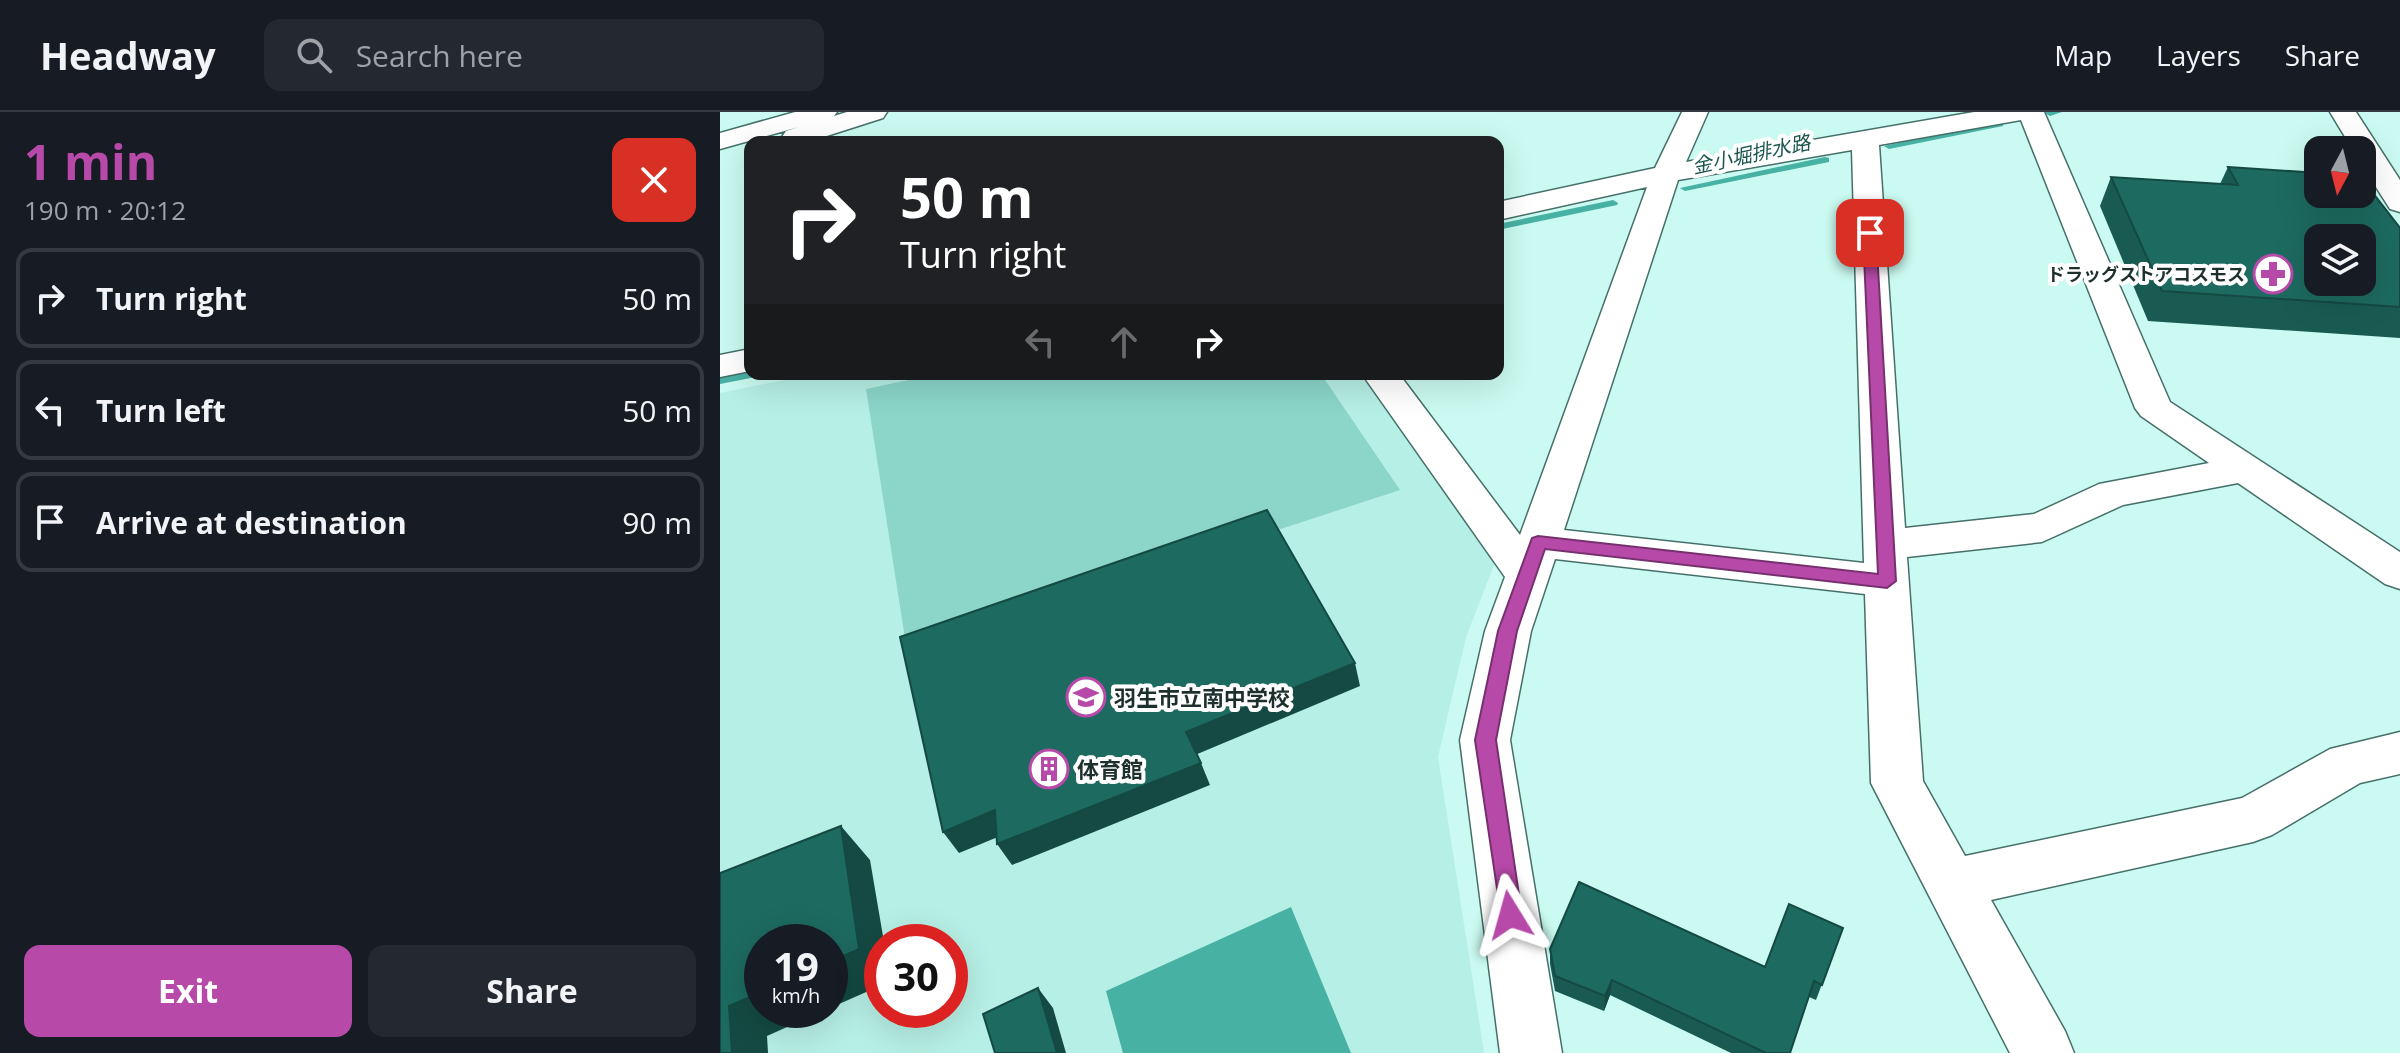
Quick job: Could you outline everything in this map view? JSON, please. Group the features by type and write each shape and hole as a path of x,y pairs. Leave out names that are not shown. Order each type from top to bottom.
{"street":[{"path":"720,125 768,112"},
{"path":"720,141 824,112"},
{"path":"798,136 874,112"},
{"path":"1531,1053 1485,740 1508,631 1666,174 1695,112"},
{"path":"1504,210 1666,174 2020,112"},
{"path":"2031,112 2154,408 2400,573"},
{"path":"2343,112 2400,203"},
{"path":"1865,139 1897,783 2043,1053"},
{"path":"720,159 744,152"},
{"path":"720,366 744,361"},
{"path":"1385,380 1533,559 1886,563 2042,528 2113,494 2245,469"},
{"path":"1952,884 2253,819 2348,764 2400,753"}],"shaded area":[{"name":"羽生市立南中学校","path":"784,380 1379,380 1505,537 1466,637 1438,757 1484,1053 720,1053 720,393"},
{"path":"909,380 1325,380 1400,490 907,651 866,389"},
{"path":"1291,907 1351,1053 1123,1053 1106,991"}],"building":[{"path":"2228,167 2304,172 2304,208 2376,208 2376,197 2400,228 2400,307 2162,291 2111,177 2238,185"},
{"name":"体育館","path":"1267,510 1355,663 1186,732 1201,763 997,844 995,810 943,832 900,637"},
{"path":"841,826 859,949 848,954 848,924 744,924 744,1000 729,1006 732,1053 720,1053 720,873"},
{"path":"1579,882 1765,967 1789,904 1843,928 1822,985 1814,981 1790,1053 1766,1053 1612,980 1605,996 1555,976 1550,949"},
{"path":"1038,988 1057,1053 995,1053 983,1014"}],"waterway":[{"name":"金小堀排水路","path":"2050,113 2057,112"},
{"name":"金小堀排水路","path":"1889,146 2000,124"},
{"name":"金小堀排水路","path":"1685,188 1825,160"},
{"name":"金小堀排水路","path":"1504,226 1613,203"},
{"name":"金小堀排水路","path":"720,380 744,375"}],"place":[{"name":"ドラッグストアコスモス","path":"2273,274"},
{"name":"羽生市立南中学校","path":"1086,697"},
{"name":"体育館","path":"1049,769"}],"route":[{"path":"1510,915 1485,740 1508,631 1538,542 1887,581 1870,233"}]}
